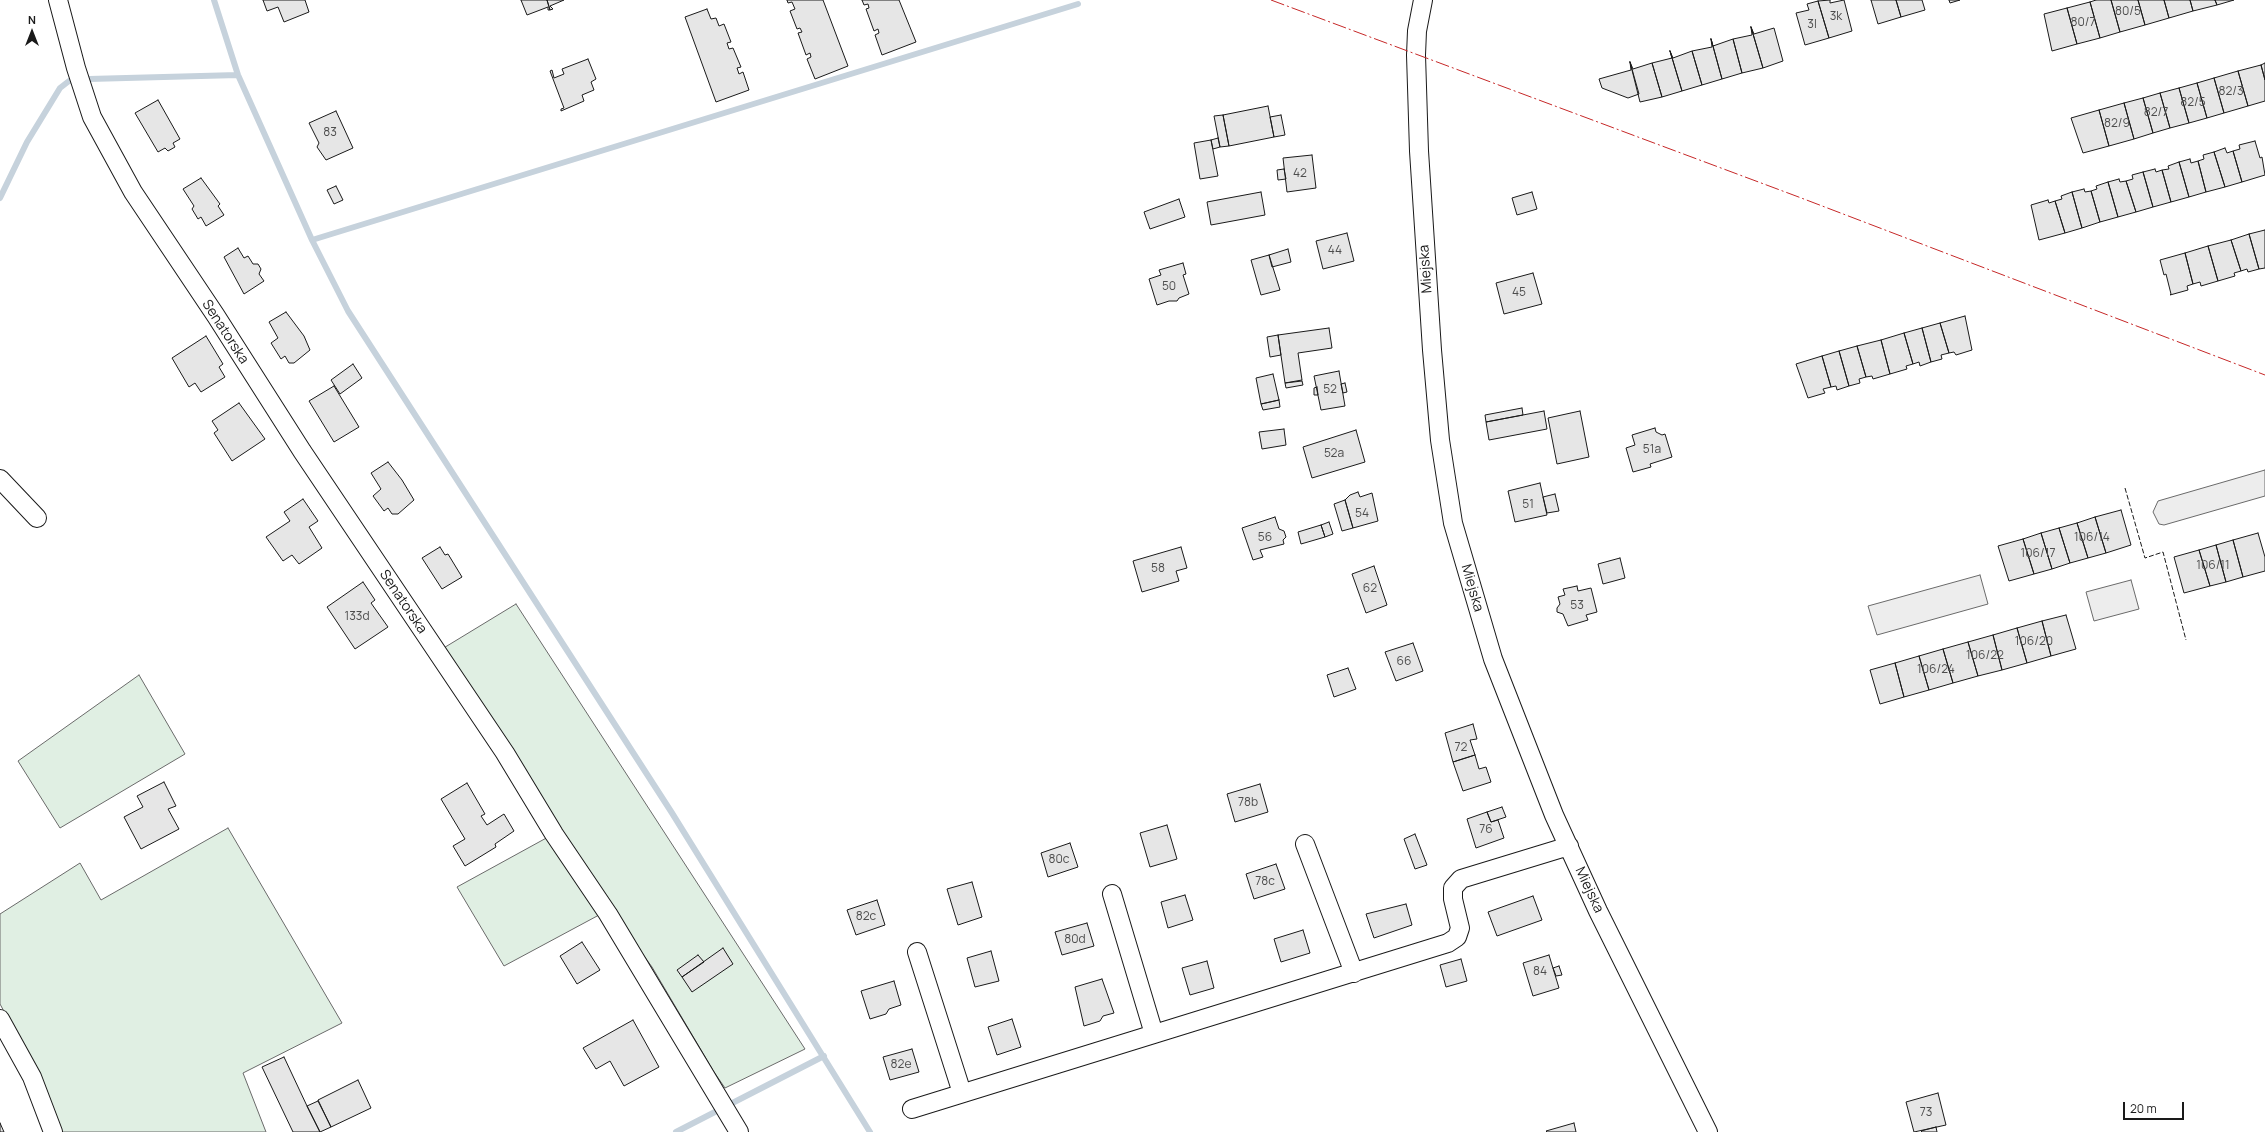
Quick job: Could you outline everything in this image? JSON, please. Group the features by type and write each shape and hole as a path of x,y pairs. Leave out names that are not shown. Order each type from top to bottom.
{"street":[{"name":"Senatorska","path":"58,0 76,68 92,117 133,192 431,645 505,753 554,834 608,914 716,1091 735,1125"},
{"name":"Miejska","path":"1423,0 1417,31 1416,55 1419,151 1432,350 1446,488 1469,579 1493,659 1554,816 1598,911 1708,1132"},
{"path":"0,480 37,518"},
{"path":"1305,844 1354,973"},
{"path":"912,1109 1448,943 1457,937 1460,928 1452,888 1461,879 1569,846"},
{"path":"1112,894 1154,1034"},
{"path":"917,952 962,1093"},
{"path":"0,1019 32,1077 53,1132"}],"green space":[{"path":"516,604 805,1049 725,1088 714,1072 652,967 607,905 442,649"},
{"path":"139,675 185,754 60,828 18,761"},
{"path":"228,828 342,1023 243,1073 266,1132 61,1132 27,1054 0,1004 0,914 80,863 101,900"},
{"path":"550,836 599,915 504,966 457,887"}],"shaded area":[{"path":"2265,470 2265,496 2164,525 2159,524 2153,512 2158,501"},
{"path":"1980,575 1988,604 1877,635 1868,606"},
{"path":"2131,580 2139,609 2094,621 2086,592"}],"building":[{"path":"263,0 305,0 309,12 284,22 278,7 267,11"},
{"path":"521,0 547,0 550,10 548,10 548,7 527,15"},
{"path":"547,0 564,0 550,6 553,9 550,10"},
{"path":"787,0 823,0 848,66 815,79 807,59 811,57 810,53 806,55 798,33 802,32 800,28 797,29 790,11 795,9 792,2 788,3"},
{"path":"862,0 899,0 916,42 882,55 875,35 879,33 878,29 874,31 866,9 869,8 868,4 864,5"},
{"path":"1830,0 1830,3 1844,0 1852,31 1829,38 1818,1"},
{"path":"1871,0 1896,0 1901,17 1878,24"},
{"path":"1896,0 1922,0 1925,10 1901,17"},
{"path":"1949,0 1960,0 1950,3"},
{"path":"2096,0 2111,0 2120,32 2100,38 2090,2"},
{"path":"2111,0 2138,0 2145,25 2120,32"},
{"path":"2138,0 2164,0 2169,18 2145,25"},
{"path":"2164,0 2190,0 2193,11 2169,18"},
{"path":"2190,0 2215,0 2217,5 2193,11"},
{"path":"2215,0 2234,0 2217,5"},
{"path":"1818,1 1829,38 1805,45 1796,13 1809,10 1807,4"},
{"path":"2090,2 2100,38 2077,44 2067,8"},
{"path":"2067,8 2077,44 2052,51 2044,14"},
{"path":"707,9 711,19 716,18 719,26 724,24 731,42 727,43 729,49 733,48 741,67 737,68 739,74 743,72 749,90 716,102 685,17"},
{"path":"1751,27 1754,34 1774,28 1783,61 1763,68"},
{"path":"1751,27 1763,68 1742,73 1733,39 1752,35"},
{"path":"1711,39 1722,79 1702,85 1692,51 1712,47"},
{"path":"1711,39 1713,46 1733,39 1742,73 1722,79"},
{"path":"1670,51 1673,58 1692,51 1702,85 1682,91"},
{"path":"1670,51 1682,91 1662,97 1652,63 1672,58"},
{"path":"588,59 596,79 591,82 594,90 582,95 584,101 561,111 561,109 564,108 550,71 552,70 554,78 564,74 562,69"},
{"path":"1630,62 1633,69 1652,63 1662,97 1640,102"},
{"path":"1630,62 1639,94 1628,98 1602,88 1599,79 1631,70"},
{"path":"2265,63 2265,80 2261,65"},
{"path":"2261,65 2265,80 2265,101 2248,106 2238,71"},
{"path":"2238,71 2248,106 2224,113 2214,78"},
{"path":"2214,78 2224,113 2207,118 2197,83"},
{"path":"2197,83 2207,118 2189,123 2179,88"},
{"path":"2179,88 2189,123 2170,128 2160,93"},
{"path":"2160,93 2170,128 2153,133 2143,98"},
{"path":"2143,98 2153,133 2134,139 2124,103"},
{"path":"158,100 180,139 173,143 175,147 168,151 165,148 158,152 135,113"},
{"path":"2124,103 2134,139 2109,146 2099,110"},
{"path":"1268,106 1274,137 1229,146 1223,115"},
{"path":"2099,110 2109,146 2083,153 2071,118"},
{"path":"336,111 353,148 326,160 317,147 319,143 309,123"},
{"path":"1223,115 1229,146 1220,147 1214,116"},
{"path":"1281,115 1285,135 1274,137 1270,117"},
{"path":"1218,138 1220,147 1213,149 1211,140"},
{"path":"1211,140 1218,176 1200,179 1194,143"},
{"path":"2255,141 2260,158 2262,157 2265,175 2242,182 2233,151 2240,149 2239,145"},
{"path":"2225,148 2227,153 2233,151 2242,182 2225,187 2214,152"},
{"path":"2214,152 2225,187 2206,192 2198,161 2204,159 2203,155"},
{"path":"1312,155 1316,188 1287,192 1283,158"},
{"path":"2190,159 2191,163 2198,161 2206,192 2189,197 2179,162"},
{"path":"2179,162 2189,197 2171,202 2162,170 2169,169 2168,166"},
{"path":"1284,169 1286,179 1278,180 1277,170"},
{"path":"2155,169 2156,172 2162,170 2171,202 2153,207 2143,172"},
{"path":"2143,172 2153,207 2136,212 2126,181 2133,179 2132,175"},
{"path":"201,178 220,204 218,206 224,215 206,226 201,217 198,219 192,209 194,206 183,189"},
{"path":"2119,179 2120,182 2126,181 2136,212 2118,217 2108,182"},
{"path":"2108,182 2118,217 2100,222 2091,191 2097,189 2096,186"},
{"path":"336,186 343,200 334,204 327,190"},
{"path":"2084,189 2085,192 2091,191 2100,222 2082,228 2072,192"},
{"path":"1261,192 1265,215 1211,225 1207,202"},
{"path":"1532,192 1537,209 1517,215 1512,198"},
{"path":"2072,192 2082,228 2065,233 2055,201 2062,199 2061,196"},
{"path":"1179,199 1185,217 1150,229 1144,212"},
{"path":"2048,200 2049,203 2055,201 2065,233 2039,240 2031,205"},
{"path":"2265,230 2265,268 2259,269 2249,234"},
{"path":"1347,233 1354,261 1323,269 1316,241"},
{"path":"2249,234 2259,269 2248,272 2247,269 2241,271 2231,240"},
{"path":"2231,240 2241,271 2234,273 2235,276 2218,281 2208,246"},
{"path":"2208,246 2218,281 2201,286 2200,282 2193,284 2185,253"},
{"path":"238,248 244,258 248,256 253,264 258,264 261,269 259,274 264,281 244,294 224,257"},
{"path":"1288,249 1291,262 1272,267 1269,255"},
{"path":"2185,253 2193,284 2187,286 2188,290 2170,295 2166,274 2164,275 2160,260"},
{"path":"1269,255 1280,290 1261,295 1251,260"},
{"path":"1183,263 1186,274 1183,275 1189,294 1179,298 1177,301 1169,301 1157,305 1149,279 1161,275 1159,270"},
{"path":"1533,273 1542,304 1504,314 1496,283"},
{"path":"286,312 304,336 310,350 294,363 289,363 285,356 281,359 271,343 278,338 269,322"},
{"path":"1965,316 1972,350 1956,355 1954,352 1949,353 1940,323"},
{"path":"1940,323 1949,353 1941,355 1942,359 1931,362 1922,328"},
{"path":"1329,328 1332,348 1298,353 1302,380 1285,383 1278,335"},
{"path":"1922,328 1931,362 1920,366 1919,362 1913,364 1904,333"},
{"path":"1904,333 1913,364 1906,366 1907,369 1890,374 1881,340"},
{"path":"1278,335 1281,355 1270,357 1267,337"},
{"path":"206,336 223,364 219,367 225,377 201,392 195,383 189,387 172,358"},
{"path":"1881,340 1890,374 1873,379 1872,376 1866,377 1857,346"},
{"path":"1857,346 1866,377 1859,379 1860,383 1849,386 1839,351"},
{"path":"1839,351 1849,386 1837,390 1836,386 1831,387 1822,356"},
{"path":"1822,356 1831,387 1823,389 1825,393 1808,398 1796,364"},
{"path":"353,364 362,378 340,394 331,380"},
{"path":"1339,371 1345,406 1321,410 1314,376"},
{"path":"1273,374 1279,400 1261,404 1256,378"},
{"path":"1302,381 1303,385 1286,388 1285,383"},
{"path":"1345,383 1347,392 1343,393 1341,384"},
{"path":"334,386 359,427 334,442 309,401"},
{"path":"1317,387 1318,395 1314,395 1314,388"},
{"path":"1279,400 1280,407 1263,410 1261,404"},
{"path":"239,403 265,439 232,461 214,433 218,430 212,421"},
{"path":"1522,408 1523,415 1486,422 1485,415"},
{"path":"1544,411 1547,429 1489,440 1486,422"},
{"path":"1580,411 1589,457 1557,464 1548,418"},
{"path":"1655,428 1656,432 1662,435 1665,434 1672,457 1650,464 1651,467 1633,472 1626,448 1635,445 1632,435"},
{"path":"1284,429 1286,445 1262,449 1259,432"},
{"path":"1356,430 1365,462 1312,478 1303,447"},
{"path":"388,462 402,480 414,500 398,514 392,514 388,508 384,511 373,496 381,489 371,473"},
{"path":"1540,483 1547,515 1515,522 1508,491"},
{"path":"1358,492 1360,497 1372,493 1378,521 1353,528 1345,500 1350,495"},
{"path":"1555,494 1559,511 1547,513 1543,497"},
{"path":"303,499 318,521 309,527 322,548 299,564 292,555 283,561 266,537 290,521 284,512"},
{"path":"1345,500 1353,528 1342,531 1334,504"},
{"path":"2121,510 2131,545 2106,553 2095,517"},
{"path":"1275,517 1279,529 1284,531 1286,537 1283,540 1284,544 1260,550 1263,557 1253,560 1242,528"},
{"path":"2095,517 2106,553 2088,558 2077,523"},
{"path":"1329,522 1333,534 1325,537 1321,525"},
{"path":"2077,523 2088,558 2070,563 2059,528"},
{"path":"1321,525 1325,537 1301,544 1298,532"},
{"path":"2059,528 2070,563 2052,569 2041,533"},
{"path":"2041,533 2052,569 2034,574 2023,539"},
{"path":"2258,533 2265,557 2265,571 2243,577 2233,540"},
{"path":"2023,539 2034,574 2009,581 1998,546"},
{"path":"2233,540 2243,577 2226,582 2216,545"},
{"path":"2216,545 2226,582 2210,586 2199,550"},
{"path":"440,547 445,555 448,554 462,577 442,589 422,558"},
{"path":"1181,547 1187,568 1176,571 1179,581 1142,592 1133,561"},
{"path":"2199,550 2210,586 2184,593 2174,557"},
{"path":"1620,558 1625,578 1603,584 1598,564"},
{"path":"1374,566 1387,605 1366,613 1352,574"},
{"path":"363,582 375,600 371,603 388,627 355,649 327,607"},
{"path":"1577,586 1578,591 1591,588 1597,612 1586,615 1588,620 1568,626 1563,614 1557,612 1557,608 1560,604 1558,597 1565,595 1563,589"},
{"path":"2066,615 2076,649 2051,656 2042,621"},
{"path":"2042,621 2051,656 2027,663 2017,628"},
{"path":"2017,628 2027,663 2002,670 1993,635"},
{"path":"1993,635 2002,670 1978,676 1968,642"},
{"path":"1968,642 1978,676 1953,683 1943,649"},
{"path":"1413,643 1423,671 1396,681 1385,652"},
{"path":"1943,649 1953,683 1929,690 1919,656"},
{"path":"1919,656 1929,690 1904,697 1895,663"},
{"path":"1895,663 1904,697 1880,704 1870,670"},
{"path":"1348,668 1356,689 1334,697 1327,675"},
{"path":"1473,724 1477,739 1470,740 1475,755 1453,762 1445,733"},
{"path":"1475,755 1479,769 1486,767 1491,782 1463,791 1453,762"},
{"path":"164,782 176,806 168,809 179,829 141,849 124,817 143,807 137,796"},
{"path":"467,783 485,814 481,816 487,825 504,814 514,831 495,844 496,847 465,866 453,846 465,839 441,799"},
{"path":"1260,784 1268,812 1235,822 1227,794"},
{"path":"1502,807 1506,817 1491,822 1487,812"},
{"path":"1487,812 1491,822 1498,820 1504,838 1476,848 1467,819"},
{"path":"1167,825 1177,859 1150,867 1140,833"},
{"path":"1415,834 1427,865 1415,869 1404,839"},
{"path":"1070,843 1078,867 1048,877 1041,853"},
{"path":"1276,864 1285,889 1254,899 1246,874"},
{"path":"972,882 982,917 958,925 947,889"},
{"path":"1185,895 1193,920 1168,928 1161,902"},
{"path":"1533,896 1542,920 1497,936 1488,912"},
{"path":"877,900 885,925 856,935 847,910"},
{"path":"1406,904 1412,925 1374,938 1366,914"},
{"path":"1087,923 1094,946 1062,955 1055,932"},
{"path":"1303,930 1310,953 1281,962 1274,939"},
{"path":"582,942 600,970 577,984 560,956"},
{"path":"723,948 733,964 692,992 682,977"},
{"path":"991,951 999,981 975,987 967,958"},
{"path":"698,955 704,962 682,977 677,970"},
{"path":"1549,955 1559,988 1533,996 1523,963"},
{"path":"1461,959 1467,981 1446,987 1440,965"},
{"path":"1207,961 1214,988 1190,995 1182,968"},
{"path":"1559,966 1562,975 1556,976 1553,968"},
{"path":"1102,979 1114,1013 1103,1016 1100,1021 1084,1026 1075,987"},
{"path":"894,981 901,1005 889,1009 886,1014 870,1019 861,991"},
{"path":"1012,1019 1021,1047 997,1055 988,1027"},
{"path":"633,1020 659,1067 624,1086 610,1061 596,1069 583,1048"},
{"path":"912,1049 919,1072 890,1080 883,1057"},
{"path":"284,1057 320,1132 293,1132 262,1067"},
{"path":"358,1080 371,1108 331,1127 318,1100"},
{"path":"1938,1093 1946,1125 1914,1132 1906,1102"},
{"path":"318,1101 331,1127 320,1132 307,1106"},
{"path":"0,1123 4,1132 0,1132"},
{"path":"1574,1123 1576,1132 1546,1131"},
{"path":"1936,1127 1937,1132 1921,1131"}],"waterway":[{"path":"214,0 238,75 312,240 348,311 672,813 870,1132"},
{"path":"312,240 1078,4"},
{"path":"0,198 27,142 60,88 69,81 89,79 238,75"},
{"path":"676,1132 824,1056"}],"fence":[{"path":"2125,488 2145,558 2163,552 2186,640"}],"power":[{"path":"1271,0 1796,196 2265,375"}]}
